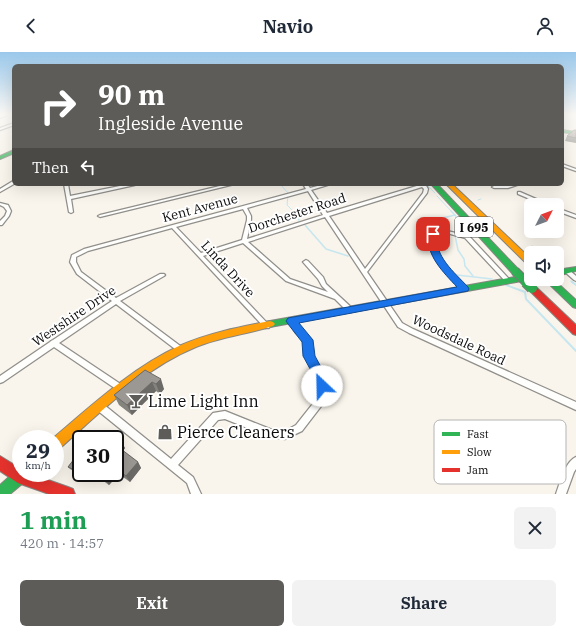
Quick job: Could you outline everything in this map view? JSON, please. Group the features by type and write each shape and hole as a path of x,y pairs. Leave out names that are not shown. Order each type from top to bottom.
{"main road":[{"path":"0,158 12,152"},
{"name":"I 695","path":"436,186 515,271 576,331"},
{"name":"I 695","path":"451,186 524,256"},
{"path":"64,437 148,369 181,350 215,337 386,303 524,279"},
{"path":"556,286 574,303"},
{"path":"551,306 576,334"},
{"path":"0,463 12,469"},
{"path":"0,494 13,482"},
{"path":"37,482 68,494"}],"street":[{"path":"564,166 576,170"},
{"path":"0,191 12,183"},
{"path":"66,186 71,212"},
{"path":"69,198 126,186"},
{"path":"100,216 219,186"},
{"name":"Dorchester Road","path":"200,255 420,186"},
{"path":"365,272 425,193 426,189 424,186"},
{"path":"494,187 511,186"},
{"name":"Kent Avenue","path":"116,301 85,278 75,268 73,259 77,254 86,250 244,208 307,187"},
{"name":"Woodsdale Road","path":"307,187 396,320 405,329 576,406"},
{"path":"519,193 531,198"},
{"path":"0,204 6,206 9,211 7,216 0,224"},
{"path":"244,208 248,213 249,220 244,241 288,280 338,298"},
{"path":"564,212 576,217"},
{"name":"Linda Drive","path":"173,227 267,326"},
{"path":"464,289 435,254 431,242 435,232 443,231 467,237 508,282"},
{"path":"306,262 321,278 324,285 350,310"},
{"path":"571,270 576,279"},
{"name":"Westshire Drive","path":"0,380 116,301 162,275"},
{"path":"116,301 181,350"},
{"path":"172,465 216,416 225,414 270,433 285,435 299,428 319,402 322,386 321,378 309,356 308,340 297,330 292,321"},
{"path":"53,343 122,389"},
{"path":"100,407 190,480 196,494"},
{"path":"566,480 570,469 576,462"},
{"path":"561,494 565,484"}],"building":[{"path":"567,136 576,136 576,138"},
{"path":"145,370 161,379 156,384 152,382 127,405 114,395"},
{"path":"124,451 138,462 126,476 124,475"},
{"path":"72,462 72,469 68,467"}],"waterway":[{"path":"282,186 289,194"},
{"path":"428,186 435,193"},
{"path":"288,196 287,205 293,211"},
{"path":"437,196 452,212"},
{"path":"293,211 299,220"},
{"path":"451,211 455,215"},
{"path":"434,220 455,215"},
{"path":"456,232 457,217"},
{"path":"457,217 476,237"},
{"path":"305,225 326,249 348,256"},
{"path":"455,235 458,250 464,259 465,266 473,276"},
{"path":"457,275 492,279"},
{"path":"572,282 576,285"},
{"path":"506,285 525,292 526,299 576,351"}],"traffic: fast":[{"path":"0,158 12,152"},
{"path":"436,186 515,271"},
{"path":"564,272 576,269"},
{"path":"515,271 532,288"},
{"path":"270,324 524,278"},
{"path":"556,286 576,305"},
{"path":"0,494 14,482"}],"traffic: slow":[{"path":"451,186 524,256"},
{"path":"64,437 131,381 182,349 203,340 270,324"}],"traffic: jam":[{"path":"532,288 576,331"},
{"path":"0,463 23,478 68,494"}],"place":[{"name":"Lime Light Inn","path":"136,401"},
{"name":"Pierce Cleaners","path":"165,432"}],"route":[{"path":"322,386 321,378 309,356 308,340 297,330 292,321 464,289 435,254 431,242 433,234"}]}
